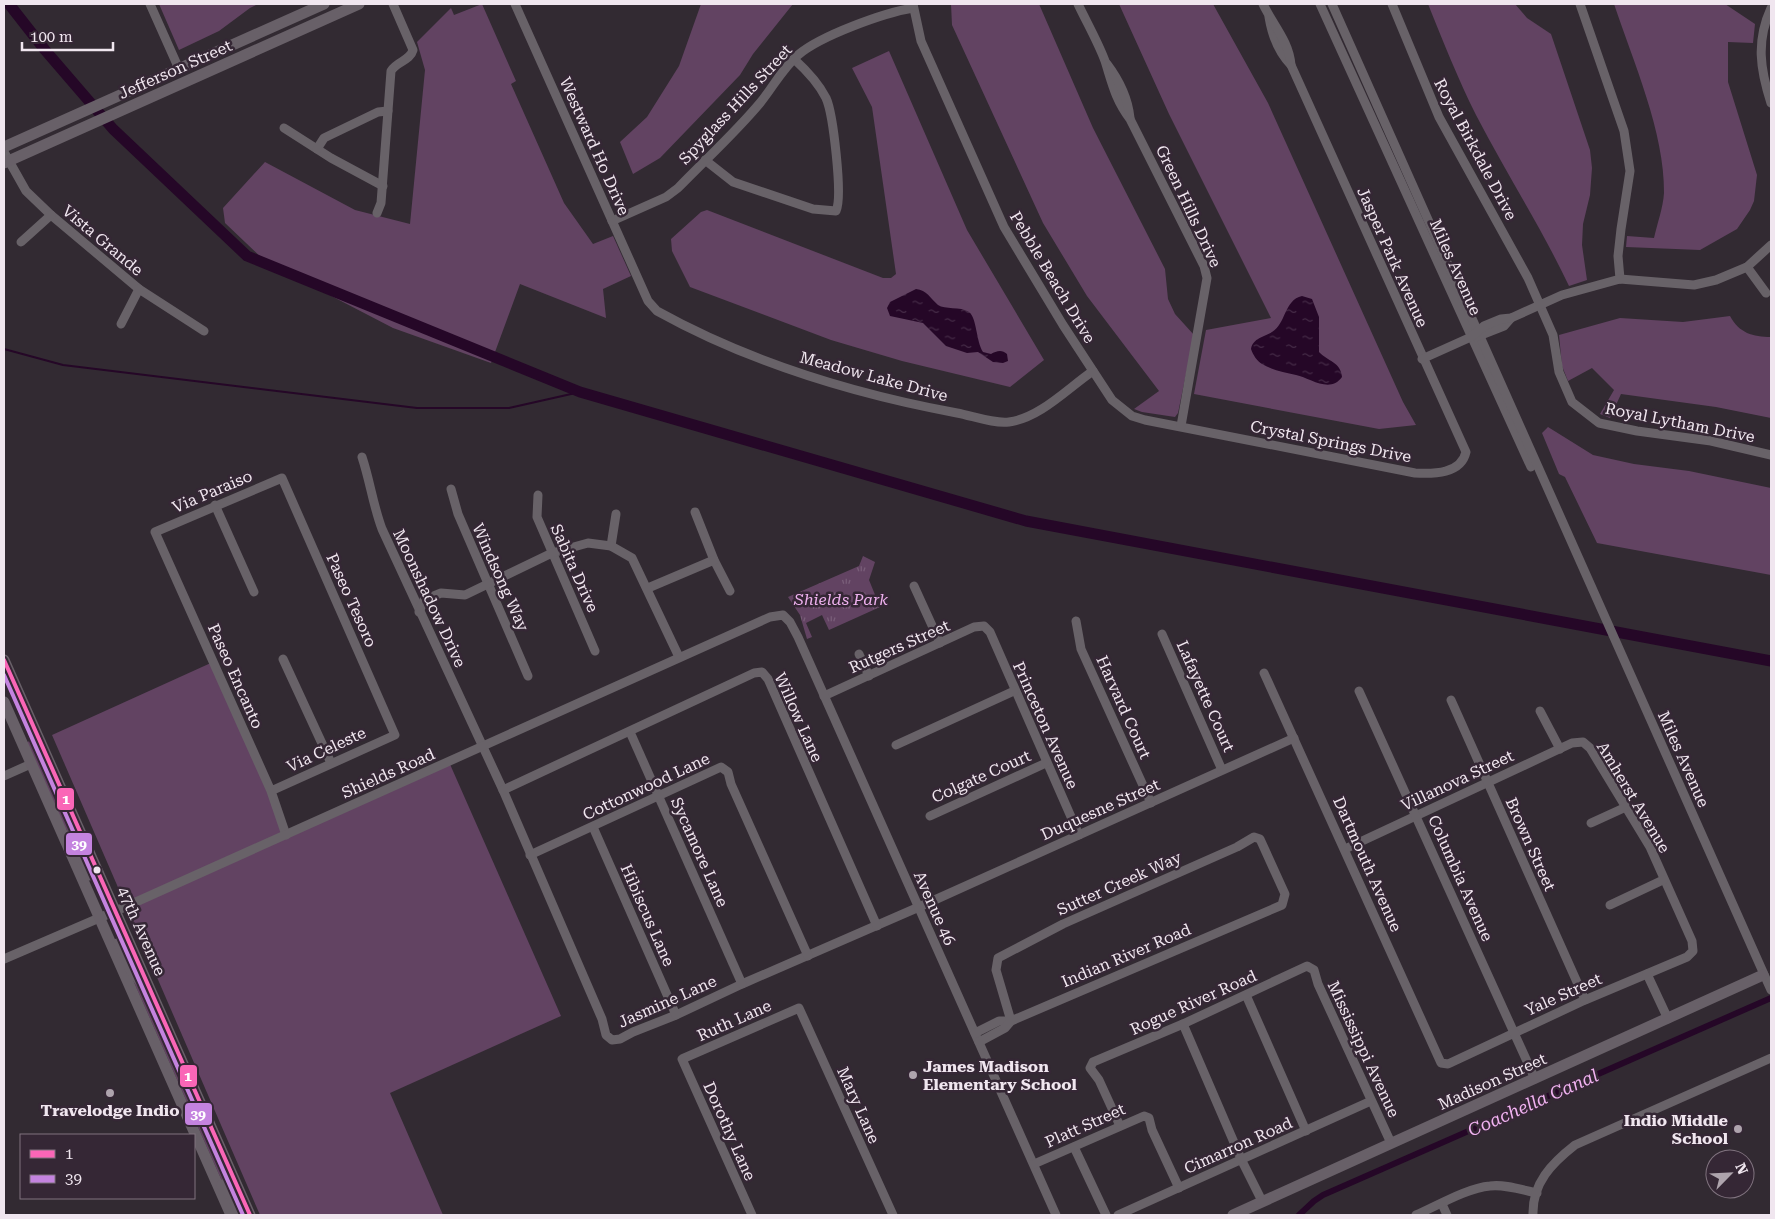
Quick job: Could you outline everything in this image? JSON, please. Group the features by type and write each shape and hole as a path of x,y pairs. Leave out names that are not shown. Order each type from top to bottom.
{"main road":[{"name":"Jefferson Street","path":"4,147 324,4"},
{"name":"Jefferson Street","path":"5,158 50,142 359,4"},
{"name":"47th Avenue","path":"4,660 250,1215"},
{"name":"47th Avenue","path":"4,702 232,1215"},
{"path":"59,826 79,850 101,900 115,911"},
{"path":"99,917 112,928 131,970 154,998"},
{"name":"Madison Street","path":"1233,1215 1668,1020 1763,975"},
{"path":"213,1174 235,1201 242,1215"}],"street":[{"path":"150,4 180,69"},
{"path":"377,213 380,208 383,186 391,71 409,57 413,50 393,4"},
{"name":"Westward Ho Drive","path":"514,4 648,301"},
{"name":"Green Hills Drive","path":"1078,4 1105,62 1109,80 1121,107 1130,118 1204,266 1207,278 1185,427"},
{"name":"Jasper Park Avenue","path":"1263,4 1269,17 1271,32 1283,57 1291,65 1422,359 1466,452 1464,461"},
{"name":"Miles Avenue","path":"1320,4 1519,442 1569,540"},
{"name":"Miles Avenue","path":"1332,4 1480,334 1569,540 1771,990"},
{"name":"Royal Birkdale Drive","path":"1392,4 1438,117 1512,247 1540,306"},
{"path":"1580,4 1624,131 1630,171 1620,229 1618,256 1620,279"},
{"name":"Spyglass Hills Street","path":"612,221 666,196 706,160 760,104 783,69 794,58 812,46 860,24 890,12 913,6"},
{"name":"Pebble Beach Drive","path":"913,6 921,41 1004,227 1093,371 1112,400 1132,416 1185,427"},
{"path":"1771,8 1762,32 1760,55 1771,104"},
{"path":"706,160 733,182 823,211 836,211 839,205 830,110 825,96 794,58"},
{"path":"317,149 324,138 378,112 388,111"},
{"path":"284,128 383,186"},
{"name":"Vista Grande","path":"5,158 26,191 51,215 139,289 204,330"},
{"path":"21,242 51,215"},
{"path":"1422,359 1471,337 1504,326 1511,318 1562,295 1620,279 1694,285 1716,280 1747,266 1771,245"},
{"path":"1747,266 1766,293"},
{"path":"122,324 139,289"},
{"name":"Meadow Lake Drive","path":"648,301 657,311 741,352 796,371 933,409 996,420 1009,422 1031,414 1093,371"},
{"name":"Royal Lytham Drive","path":"1540,306 1553,336 1559,372 1572,402 1599,423 1637,431 1710,441 1771,455"},
{"name":"Crystal Springs Drive","path":"1185,427 1415,473 1429,474 1457,468 1464,461"},
{"name":"Moonshadow Drive","path":"362,457 382,529 483,746"},
{"name":"Via Paraiso","path":"155,532 282,478"},
{"name":"Paseo Tesoro","path":"282,478 394,735"},
{"name":"Windsong Way","path":"451,489 458,514 528,676"},
{"name":"Sabita Drive","path":"538,495 537,517 595,651"},
{"path":"215,505 254,592"},
{"path":"695,512 714,560 730,591"},
{"path":"611,546 616,514"},
{"name":"Paseo Encanto","path":"155,532 271,791 286,835"},
{"path":"419,612 424,600 441,593 465,595 552,553 588,543 611,546 632,558 648,588 679,657"},
{"path":"648,588 714,560"},
{"path":"914,586 940,644"},
{"name":"Shields Road","path":"4,959 286,835 679,657 770,617 783,615"},
{"name":"Avenue 46","path":"783,615 790,622 824,696 1056,1215"},
{"name":"Harvard Court","path":"1076,621 1081,649 1151,803"},
{"name":"Rutgers Street","path":"824,696 974,627 981,625 986,627"},
{"name":"Princeton Avenue","path":"986,627 1079,835"},
{"name":"Lafayette Court","path":"1162,634 1222,770"},
{"path":"859,654 869,676"},
{"path":"283,659 331,763"},
{"name":"Willow Lane","path":"503,790 754,673 762,672 768,679 877,926"},
{"name":"Dartmouth Avenue","path":"1264,674 1345,849 1437,1059 1444,1065"},
{"path":"896,744 1014,691"},
{"name":"Columbia Avenue","path":"1359,691 1535,1079"},
{"name":"Brown Street","path":"1451,700 1586,1000"},
{"path":"1540,711 1560,749"},
{"name":"Sycamore Lane","path":"630,732 742,984"},
{"name":"Via Celeste","path":"271,791 394,735"},
{"name":"Duquesne Street","path":"919,907 1294,738"},
{"name":"Villanova Street","path":"1345,849 1572,743 1583,742"},
{"name":"Amherst Avenue","path":"1583,742 1590,748 1650,847 1663,880 1692,941 1693,951"},
{"name":"Jasmine Lane","path":"483,746 602,1019 608,1038 620,1039 919,907"},
{"name":"Colgate Court","path":"930,816 1046,763"},
{"path":"4,776 31,764"},
{"name":"Cottonwood Lane","path":"530,855 721,767 728,772 731,784 808,956"},
{"path":"1591,823 1626,807"},
{"name":"Hibiscus Lane","path":"593,827 676,1015"},
{"name":"Indian River Road","path":"979,1042 1005,1028 1011,1021 1278,907 1286,898 1263,843 1257,838"},
{"name":"Sutter Creek Way","path":"1011,1021 996,970 997,961 1063,924 1257,838"},
{"path":"1610,905 1663,880"},
{"name":"Yale Street","path":"1444,1065 1586,1000 1687,957 1693,951"},
{"name":"Rogue River Road","path":"1120,1126 1099,1080 1090,1068 1096,1060 1183,1024 1303,967 1310,967"},
{"name":"Mississippi Avenue","path":"1310,967 1391,1143"},
{"path":"1647,974 1668,1020"},
{"path":"1246,995 1306,1131"},
{"name":"Ruth Lane","path":"682,1059 799,1008"},
{"name":"Mary Lane","path":"799,1008 893,1215"},
{"path":"974,1033 999,1021 1011,1021"},
{"path":"1183,1024 1242,1161 1262,1201"},
{"path":"1533,1215 1536,1193 1551,1164 1575,1145 1771,1058"},
{"name":"Dorothy Lane","path":"682,1059 752,1215"},
{"name":"Cimarron Road","path":"1118,1215 1242,1161 1371,1101"},
{"name":"Platt Street","path":"1034,1164 1141,1116 1149,1118 1152,1130 1179,1188"},
{"path":"1074,1146 1106,1215"},
{"path":"1416,1215 1490,1186 1507,1187 1536,1193"},
{"path":"1442,1204 1447,1215"}],"green space":[{"path":"159,4 258,4 219,31 179,50"},
{"path":"482,4 516,81 511,84 564,203 593,244 613,236 631,276 603,289 606,318 520,284 491,363 393,328 266,262 225,223 223,208 265,162 355,210 410,224 425,70 417,42 451,8 454,15"},
{"path":"701,4 793,4 753,54 740,75 660,158 633,174 620,142 647,117 679,66"},
{"path":"951,4 1039,4 1093,128 1165,269 1168,299 1175,314 1194,335 1178,413 1175,417 1134,409 1159,391 1087,296 1043,223 952,25"},
{"path":"1119,4 1213,4 1268,103 1403,402 1416,425 1379,429 1194,394 1206,330 1271,318 1169,114"},
{"path":"1428,4 1515,4 1527,18 1551,34 1590,150 1592,168 1590,195 1583,224 1582,245 1587,280 1569,286 1476,115"},
{"path":"1614,4 1725,4 1755,24 1753,43 1728,42 1728,82 1757,175 1754,201 1737,229 1700,250 1626,247 1627,236 1654,238 1664,193 1663,170 1654,122"},
{"path":"889,51 967,230 1044,360 1010,387 902,361 831,340 690,287 672,251 671,239 701,212 707,210 883,278 891,278 896,274 872,107 852,68"},
{"path":"1730,316 1747,333 1771,337 1771,418 1716,407 1621,394 1610,418 1600,414 1614,390 1592,368 1568,381 1562,366 1559,335 1620,318 1683,322"},
{"path":"1548,427 1593,455 1634,464 1689,471 1771,488 1771,575 1597,543 1565,477 1559,474 1542,433"},
{"name":"Shields Park","path":"863,556 875,562 869,580 880,607 829,630 822,615 806,623 812,637 807,639 800,615 788,597 859,566"},
{"path":"213,662 286,834 449,762 561,1016 390,1093 443,1215 260,1215 52,735"},
{"path":"30,741 40,754 77,839 75,840 65,828 27,742"},
{"path":"134,977 146,993 233,1188 230,1190 221,1179 132,978"}],"water":[{"path":"916,289 926,293 938,305 969,312 974,319 983,352 991,354 1003,351 1007,354 1008,361 1003,363 993,362 978,352 967,353 946,346 923,323 890,316 887,308 890,302"},
{"path":"1302,296 1312,299 1319,317 1319,352 1336,365 1341,372 1342,377 1332,384 1326,385 1270,368 1258,361 1251,349 1256,340 1277,328 1288,307 1296,298"}],"waterway":[{"path":"9,4 45,50 113,129 247,256 580,392 1026,521 1771,661"},
{"path":"4,349 63,365 417,408 509,408 580,392"},
{"name":"Coachella Canal","path":"1299,1215 1323,1195 1771,998"}],"transit line":[{"name":"1","path":"4,660 250,1215"},
{"name":"39","path":"4,675 243,1215"}],"place":[{"name":"James Madison Elementary School","path":"913,1075"},
{"name":"Travelodge Indio","path":"110,1093"},
{"name":"Indio Middle School","path":"1738,1129"}]}
